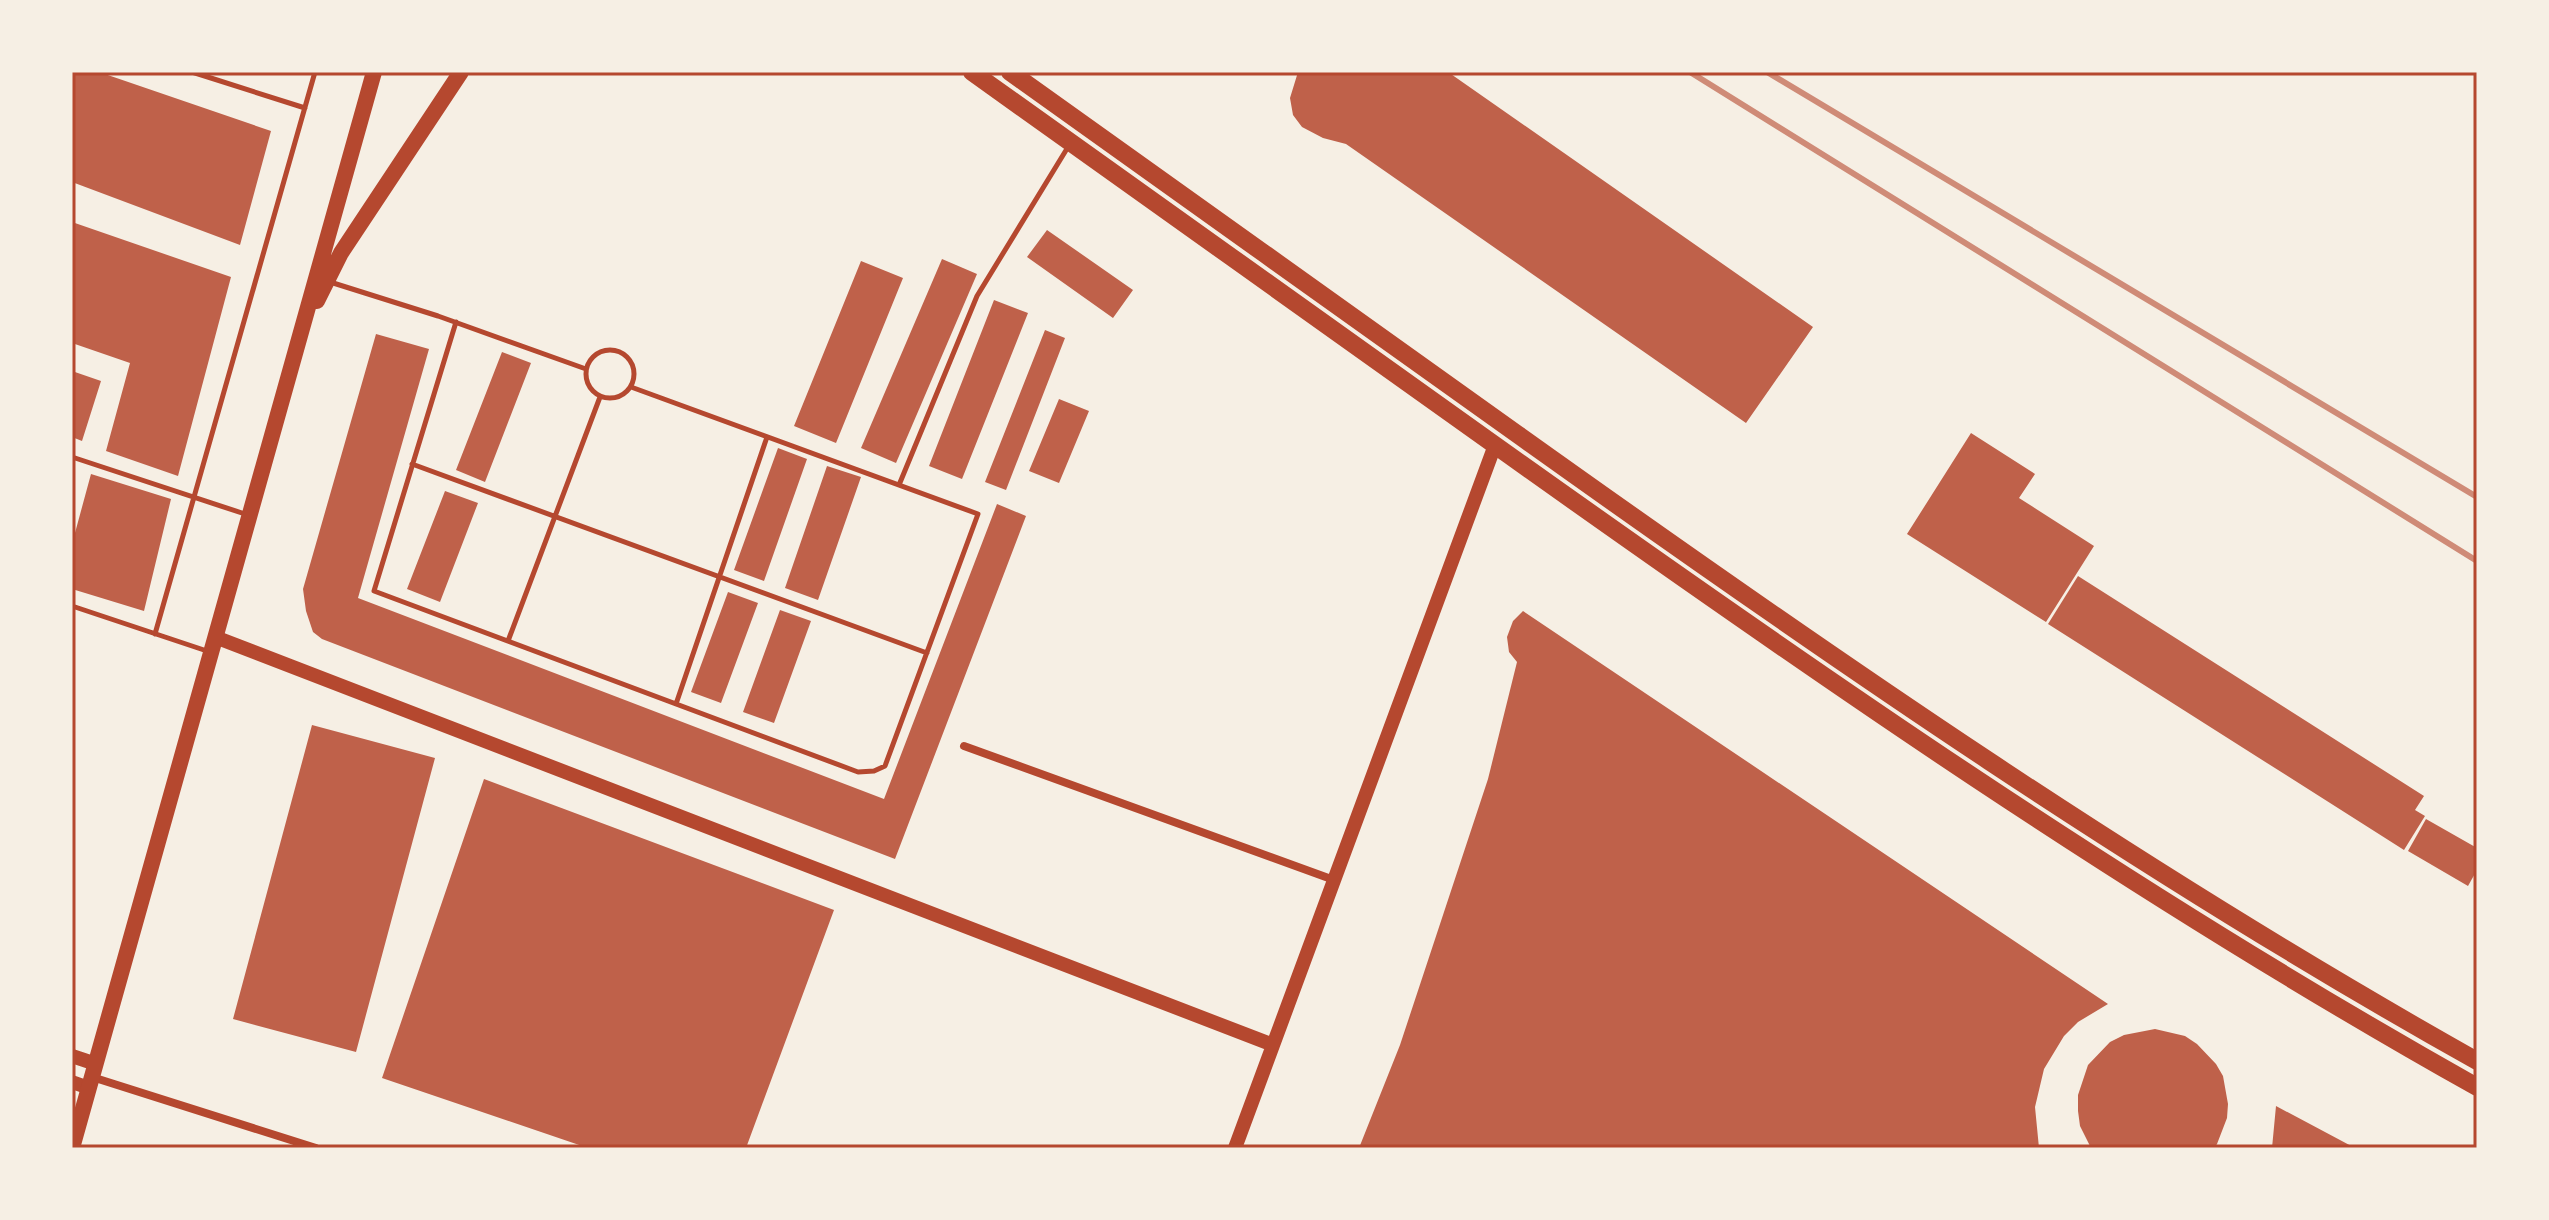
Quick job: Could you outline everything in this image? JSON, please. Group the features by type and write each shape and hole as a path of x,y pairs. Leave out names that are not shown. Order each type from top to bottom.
{"highway":[{"path":"972,72 1899,729 2090,855 2292,979 2477,1087"},
{"path":"1010,72 1633,516 1912,710 2186,890 2477,1061"}],"main road":[{"path":"72,1148 374,72"},
{"path":"300,336 341,253 461,72"}],"street":[{"path":"1235,1148 1495,445"},
{"path":"213,645 1273,1045"},
{"path":"964,746 1334,880"},
{"path":"72,1056 92,1076 316,1148"},
{"path":"72,1082 92,1076"}],"lane":[{"path":"192,72 305,108"},
{"path":"155,634 315,72"},
{"path":"899,485 977,296 1071,142"},
{"path":"327,281 456,322 586,369"},
{"path":"456,322 374,591 858,772 874,771 885,766 978,514 631,387"},
{"path":"606,350 622,353 633,366 631,387 621,397 600,397 590,389 586,369 598,353 606,350"},
{"path":"508,641 600,397"},
{"path":"676,704 767,437"},
{"path":"72,457 249,515"},
{"path":"412,464 927,653"},
{"path":"72,606 155,634 213,645"}],"building":[{"path":"72,72 99,72 271,131 240,245 72,182"},
{"path":"1298,72 1448,72 1813,327 1746,423 1346,144 1323,138 1302,127 1293,115 1290,98"},
{"path":"72,222 231,277 178,476 106,451 130,363 72,343"},
{"path":"1047,230 1133,290 1113,318 1027,257"},
{"path":"942,259 977,274 896,463 861,448"},
{"path":"861,261 903,278 836,443 794,426"},
{"path":"994,300 1028,313 962,479 929,466"},
{"path":"1045,330 1065,338 1006,490 985,482"},
{"path":"376,334 429,349 358,598 884,799 997,504 1026,516 895,859 322,639 313,632 303,589"},
{"path":"502,352 531,363 485,482 456,470"},
{"path":"72,371 101,381 82,441 72,437"},
{"path":"1059,399 1089,411 1059,483 1029,471"},
{"path":"1971,433 2035,474 2019,498 2094,546 2046,622 1907,534"},
{"path":"778,448 807,459 764,581 734,570"},
{"path":"827,466 861,477 818,600 785,588"},
{"path":"91,474 171,499 144,611 72,589 72,544"},
{"path":"445,491 478,503 440,602 407,589"},
{"path":"2078,576 2424,796 2415,810 2425,816 2404,850 2048,624"},
{"path":"728,592 758,603 721,703 691,692"},
{"path":"780,610 811,621 774,723 743,712"},
{"path":"1523,611 2108,1004 2078,1022 2064,1036 2044,1069 2035,1107 2039,1148 1359,1148 1400,1045 1488,779 1517,662 1509,652 1507,637 1513,621"},
{"path":"312,725 435,758 356,1052 233,1019"},
{"path":"484,779 834,910 746,1148 588,1148 382,1078"},
{"path":"2426,819 2477,848 2477,870 2468,886 2408,851"},
{"path":"2155,1029 2185,1036 2197,1044 2223,1076 2227,1118 2217,1144 2214,1148 2091,1148 2080,1126 2078,1111 2078,1095 2088,1065 2110,1042 2124,1035"},
{"path":"2276,1106 2355,1148 2272,1148"}],"railway":[{"path":"1690,72 2477,561"},
{"path":"1767,72 2477,497"}]}
